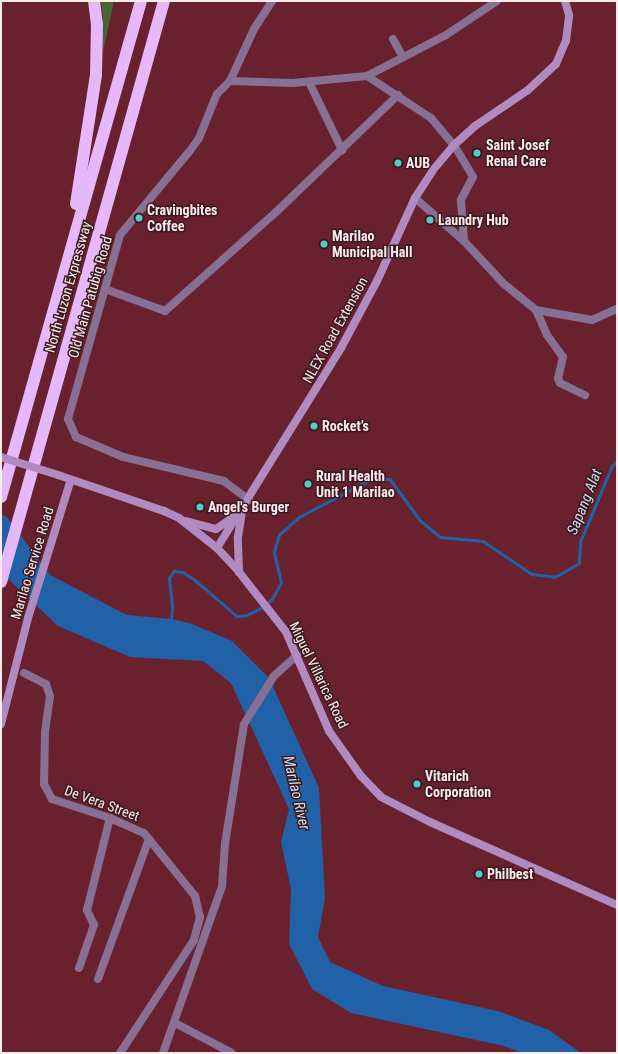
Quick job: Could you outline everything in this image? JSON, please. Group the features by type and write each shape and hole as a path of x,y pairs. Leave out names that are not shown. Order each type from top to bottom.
{"highway":[{"path":"66,262 93,101 97,49 94,1"},
{"name":"North Luzon Expressway","path":"1,497 66,262 141,1"},
{"name":"North Luzon Expressway","path":"1,582 164,1"}],"main road":[{"name":"NLEX Road Extension","path":"217,548 249,500 341,348 377,282 415,198 433,170 454,145 492,113 528,90 556,64 566,40 569,15 565,1"},
{"name":"Miguel Villarica Road","path":"1,457 71,479 179,518 217,548 258,595 286,632 329,731 361,776 381,797 430,822 617,905"},
{"name":"Marilao Service Road","path":"1,724 28,618 52,547 71,479"},
{"path":"179,518 216,528 228,522 243,508"},
{"path":"239,572 238,537 243,508"}],"street":[{"name":"Old Main Patubig Road","path":"249,500 224,481 122,457 76,437 68,419 120,235 199,138 217,94 230,81 254,29 272,1"},
{"path":"230,81 309,82 366,76 446,35 497,1"},
{"path":"393,39 403,57"},
{"path":"366,76 398,95 431,118 454,145 472,178 461,200 464,241"},
{"path":"309,82 342,150"},
{"path":"105,289 165,311 342,150 398,95"},
{"path":"415,198 464,241 504,284 536,310 547,336 564,357 558,378 560,384 585,395"},
{"path":"536,310 592,320 617,309"},
{"path":"163,1053 222,886 225,844 244,724 274,676 297,655"},
{"name":"De Vera Street","path":"24,673 46,684 50,696 45,733 44,784 52,799 110,818 144,833 195,896 200,917 194,940 120,1053"},
{"path":"79,968 94,925 87,910 110,818"},
{"path":"98,979 149,839"},
{"path":"174,1023 232,1053"}],"green space":[{"path":"101,1 114,1 103,52 97,49 103,18"}],"water":[{"name":"Marilao River","path":"1,514 7,517 50,575 127,615 172,619 192,624 232,641 269,678 319,788 325,898 318,937 330,962 383,986 498,1011 549,1030 581,1053 522,1053 504,1046 351,1013 312,989 289,944 291,889 281,842 289,809 231,683 203,661 130,657 58,626 1,572"}],"waterway":[{"name":"Sapang Alat","path":"171,621 172,607 169,578 174,571 183,572 195,580 237,616 247,615 261,608 272,599 281,583 274,552 279,535 299,517 373,478 390,479 420,520 440,537 483,541 532,574 555,577 579,563 580,542 612,466 617,461"}],"place":[{"name":"Saint Josef Renal Care","path":"477,153"},
{"name":"AUB","path":"398,163"},
{"name":"Cravingbites Coffee","path":"139,218"},
{"name":"Laundry Hub","path":"430,220"},
{"name":"Marilao Municipal Hall","path":"324,244"},
{"name":"Rocket’s","path":"314,426"},
{"name":"Rural Health Unit 1 Marilao","path":"308,484"},
{"name":"Angel's Burger","path":"200,507"},
{"name":"Vitarich Corporation","path":"417,784"},
{"name":"Philbest","path":"479,874"}]}
